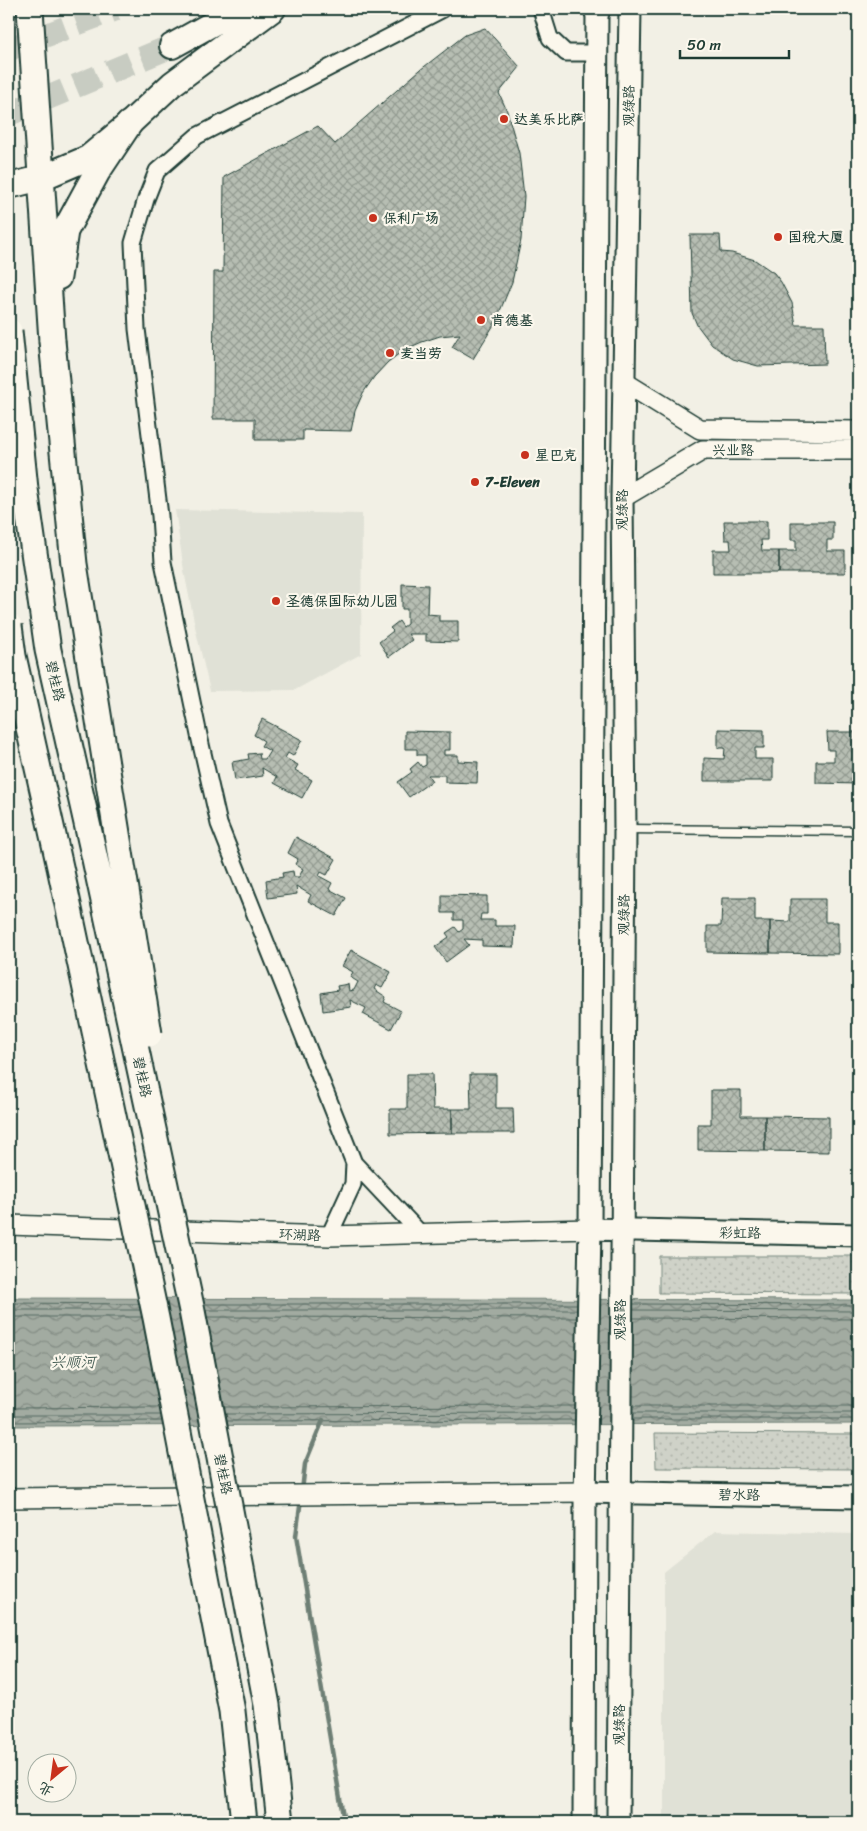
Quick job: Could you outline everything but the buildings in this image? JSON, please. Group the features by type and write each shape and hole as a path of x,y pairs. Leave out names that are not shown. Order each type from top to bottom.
{"highway":[{"path":"30,9 52,342 74,564 198,1345"},
{"path":"52,342 55,293 65,231 97,172 129,124"},
{"name":"碧桂路","path":"9,331 25,489 48,650 99,879 198,1345 267,1706 280,1822"},
{"path":"9,626 13,656 60,867 168,1377 232,1711 244,1822"},
{"path":"9,661 60,867"}],"main road":[{"path":"172,46 238,9"},
{"path":"9,186 41,178 88,158 129,124 172,84 273,9"},
{"name":"观绿路","path":"584,1822 585,1492 590,1267 597,9"},
{"name":"观绿路","path":"618,1822 619,1455 625,829 622,498 630,9"},
{"name":"彩虹路","path":"590,1229 858,1235"},
{"name":"碧水路","path":"585,1492 858,1497"}],"street":[{"path":"420,1233 354,1163 219,824 163,562 160,516 137,329 133,243 146,199 157,171 197,136 443,9"},
{"path":"541,9 550,38 566,53 597,53"},
{"name":"兴业路","path":"624,382 700,429 858,431"},
{"name":"兴业路","path":"622,498 703,450 858,450"},
{"path":"329,1236 353,1184 354,1163"},
{"name":"环湖路","path":"9,1226 329,1236 590,1229"},
{"path":"9,1498 585,1492"}],"lane":[{"path":"625,829 858,832"}],"shaded area":[{"name":"圣德保国际幼儿园","path":"175,510 362,514 361,654 295,690 210,691 184,571"},
{"path":"659,1256 858,1256 858,1294 659,1293"},
{"path":"655,1433 858,1434 858,1469 656,1468"},
{"path":"715,1531 858,1534 858,1822 664,1822 664,1572"}],"water":[{"name":"兴顺河","path":"9,1298 858,1300 858,1424 9,1426"}],"waterway":[{"path":"302,1491 305,1464 323,1420"},
{"path":"301,1499 296,1536 344,1822"}],"tunnel":[{"path":"9,49 116,9"},
{"path":"9,114 172,46"}],"place":[{"name":"达美乐比萨","path":"504,119"},
{"name":"保利广场","path":"373,218"},
{"name":"国税大厦","path":"778,237"},
{"name":"肯德基","path":"481,320"},
{"name":"麦当劳","path":"390,353"},
{"name":"星巴克","path":"525,455"},
{"name":"7-Eleven","path":"475,482"},
{"name":"圣德保国际幼儿园","path":"276,601"}]}
